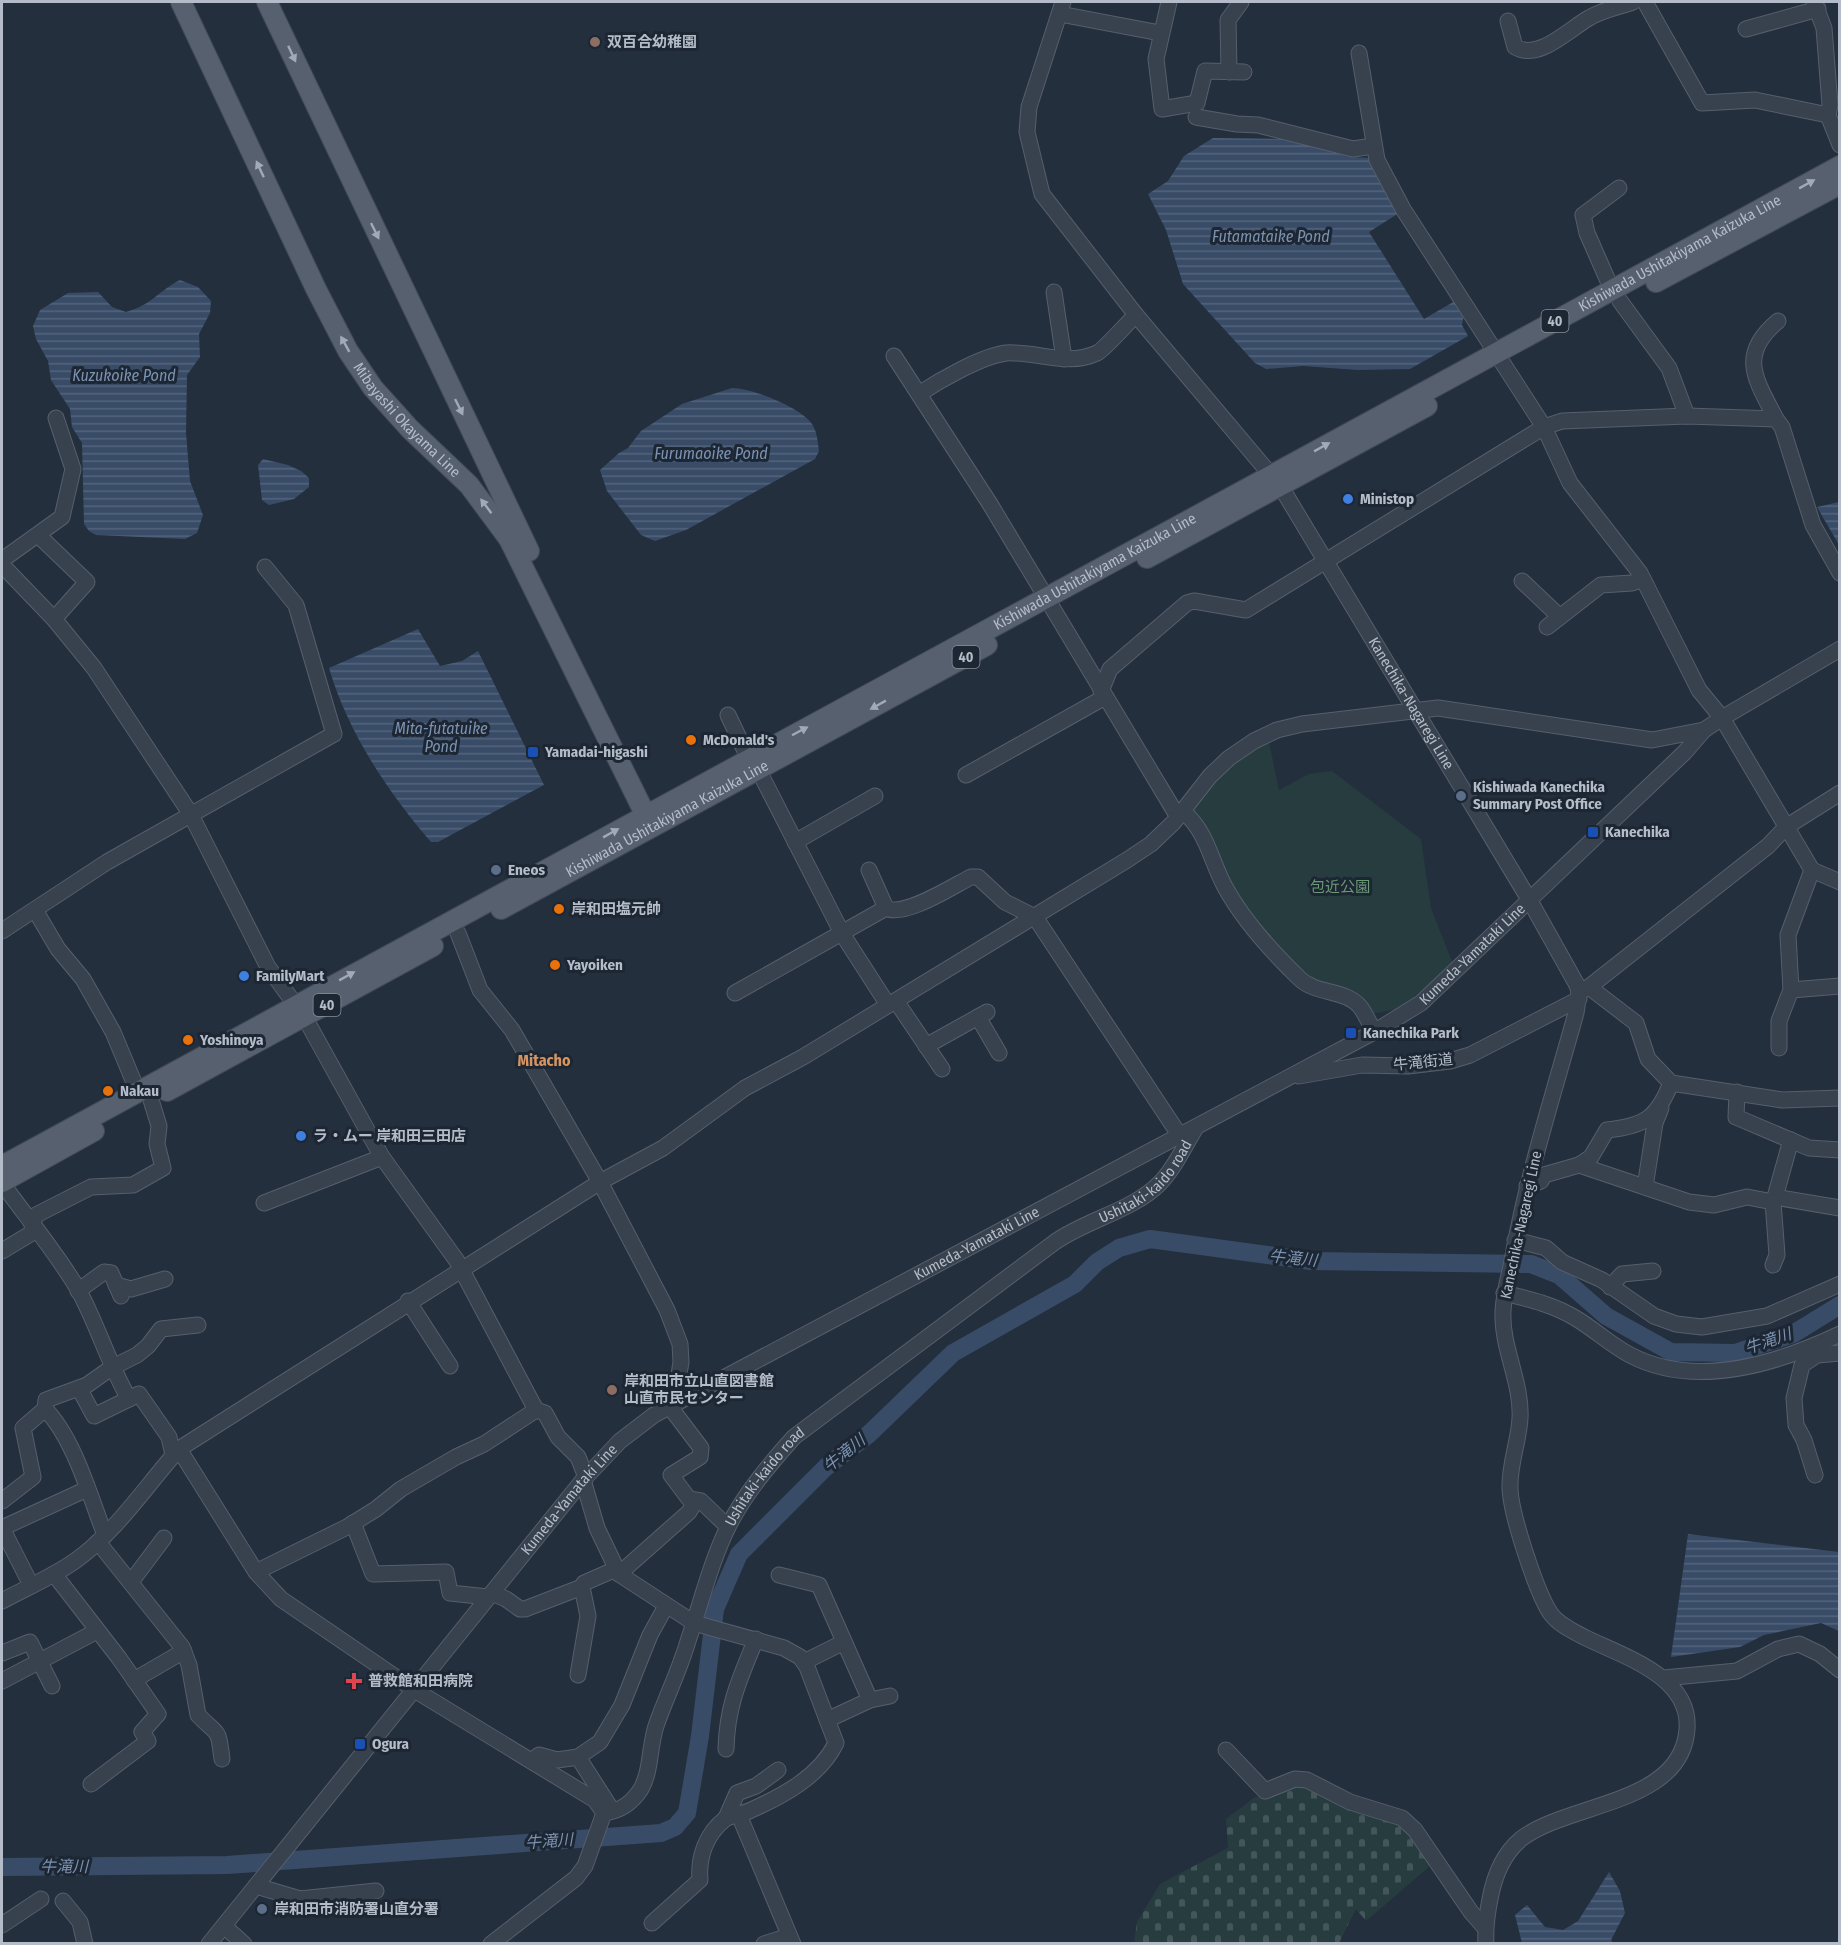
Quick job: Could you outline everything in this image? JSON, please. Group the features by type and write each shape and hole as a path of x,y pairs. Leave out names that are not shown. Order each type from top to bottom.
{"main road":[{"name":"Mibayashi Okayama Line","path":"181,2 316,289 348,351 373,388 410,429 469,485 509,539 654,818"},
{"name":"Mibayashi Okayama Line","path":"267,2 654,818"},
{"name":"Kishiwada Ushitakiyama Kaizuka Line","path":"2,1166 144,1096 300,1011 468,914 754,765 1276,482 1616,295 1839,166"},
{"name":"Kishiwada Ushitakiyama Kaizuka Line","path":"1616,295 1839,184"},
{"name":"Kishiwada Ushitakiyama Kaizuka Line","path":"300,1011 458,933 654,818"},
{"name":"Kishiwada Ushitakiyama Kaizuka Line","path":"2,1183 144,1096"}],"street":[{"path":"1168,2 1160,33 1156,75 1162,109 1197,103 1205,71 1237,72 1228,20 1241,2"},
{"path":"1508,21 1515,47 1522,52 1531,51 1576,28 1588,18 1633,2"},
{"path":"1645,2 1702,103 1755,100 1828,115"},
{"path":"1746,29 1816,5 1826,46 1830,105 1828,115 1839,145"},
{"path":"1062,8 1160,33"},
{"name":"Kanechika-Nagaregi Line","path":"1062,8 1029,107 1027,132 1042,194 1136,315 1276,482 1417,709 1582,993 1527,1186 1506,1286 1505,1336 1520,1410 1510,1489 1514,1515 1540,1591 1552,1617 1568,1628 1664,1678 1680,1699 1688,1726 1682,1753 1676,1763 1651,1785 1578,1812 1522,1839 1505,1857 1493,1883 1485,1928 1486,1944"},
{"path":"1359,53 1373,146 1377,160 1403,208 1544,428 1570,483 1643,579 1699,690 1722,718 1812,870 1839,882"},
{"path":"1196,117 1258,125 1353,149 1373,146"},
{"path":"1619,188 1583,215 1587,233 1616,295 1669,368 1686,416"},
{"path":"1054,292 1064,359"},
{"path":"919,394 944,377 1000,354 1064,359 1097,353 1106,347 1113,335 1136,315"},
{"path":"1778,321 1767,330 1757,345 1752,364 1757,382 1782,427 1813,525 1839,573"},
{"path":"894,356 1050,603 1103,694 1181,815 1198,826 1226,888 1248,920 1302,981 1320,991 1349,998 1360,1006 1374,1032"},
{"path":"966,775 1103,694 1110,669 1187,603 1194,601 1246,610 1544,428 1562,421 1588,418 1686,416 1776,419"},
{"path":"2,560 39,536 62,517 72,469 56,418"},
{"path":"39,536 87,582 54,619"},
{"path":"2,565 54,619 94,668 190,813 268,967 300,1011 382,1157 461,1269 536,1410 545,1413 558,1437 578,1457 597,1527 618,1571 666,1606 696,1624 784,1648 800,1657 804,1662 836,1743 817,1771 767,1803 733,1816 712,1833 698,1859 700,1880 652,1923"},
{"path":"2,931 107,862 190,813 334,734 296,605 265,567"},
{"path":"1547,627 1601,585 1632,583 1643,579"},
{"path":"1522,582 1560,617"},
{"name":"Kumeda-Yamataki Line","path":"209,1944 584,1479 620,1441 672,1406 1291,1077 1374,1032 1421,1003 1704,730 1839,649"},
{"path":"2,1601 54,1574 102,1539 129,1511 176,1452 408,1301 600,1182 663,1148 745,1088 892,1003 1143,849 1181,815 1210,776 1229,758 1254,741 1277,730 1417,709 1465,711 1652,740 1704,730"},
{"path":"728,715 843,935 942,1069"},
{"name":"牛滝街道","path":"1291,1077 1362,1065 1408,1066 1450,1061 1470,1055 1582,993 1768,846 1786,827 1839,793"},
{"path":"795,842 875,796"},
{"path":"869,870 886,908 897,912 971,877 978,877 1005,902 1035,917 1180,1136"},
{"path":"1779,1048 1779,1021 1791,990 1788,935 1812,870"},
{"path":"735,993 843,935 886,908"},
{"path":"2,1251 34,1228 36,1215 92,1187 133,1185 163,1168 157,1144 159,1126 113,1032 83,979 58,949 34,910"},
{"path":"458,933 480,990 512,1030 600,1182 653,1282 680,1344 681,1362 672,1406 701,1448 700,1456 671,1475 689,1499 695,1502 701,1501 728,1527"},
{"path":"1791,990 1839,986"},
{"path":"1582,993 1635,1023 1648,1059 1671,1083 1782,1100 1839,1098"},
{"path":"926,1046 982,1015 999,1053"},
{"path":"1645,1187 1655,1123 1671,1083"},
{"path":"1737,1092 1736,1117 1809,1148 1839,1150"},
{"path":"1527,1186 1541,1181 1544,1175 1580,1165 1591,1157 1607,1130 1626,1128 1645,1120 1661,1107"},
{"name":"Ushitaki-kaido road","path":"607,1814 632,1802 642,1787 647,1772 652,1735 696,1624 728,1527 744,1499 794,1437 1072,1230 1141,1197 1160,1183 1197,1127"},
{"path":"1773,1265 1777,1255 1774,1199 1791,1140"},
{"path":"271,1204 328,1184 382,1157"},
{"path":"1580,1165 1689,1202 1714,1205 1747,1197 1839,1208"},
{"path":"2,1183 78,1291 109,1356 111,1368 129,1399"},
{"path":"1515,1244 1546,1248 1562,1262 1587,1272 1654,1316 1676,1324 1702,1327 1767,1316 1839,1284"},
{"path":"1610,1287 1622,1274 1653,1271"},
{"path":"78,1291 104,1272 111,1274 118,1291 165,1279"},
{"path":"1506,1286 1577,1319 1629,1354 1654,1365 1674,1370 1708,1372 1730,1369 1797,1351 1839,1334"},
{"path":"408,1301 450,1366"},
{"path":"2,1501 33,1477 23,1428 45,1409 46,1400 87,1385 148,1346 160,1329 198,1325"},
{"path":"1815,1475 1804,1440 1796,1425 1794,1398 1802,1365 1817,1355 1839,1353"},
{"path":"79,1388 94,1416 139,1394 170,1437 176,1452 256,1572 281,1599 413,1689 595,1800 607,1814"},
{"path":"45,1409 60,1429 87,1489 102,1539 159,1621 175,1635 184,1651 189,1665 198,1715 215,1728 222,1759"},
{"path":"256,1572 353,1523 376,1509 401,1488 484,1444 536,1410"},
{"path":"31,1585 2,1528 87,1489"},
{"path":"353,1523 373,1575 446,1572 450,1593 490,1595 506,1599 520,1609 582,1587 584,1583 618,1571 689,1512 695,1502"},
{"path":"131,1582 164,1538"},
{"path":"54,1574 158,1714 142,1732 148,1741 91,1784"},
{"path":"779,1575 819,1585 870,1700"},
{"path":"578,1675 588,1616 582,1587"},
{"path":"531,1761 539,1755 557,1760 578,1757 600,1742 622,1705 650,1635 666,1606"},
{"path":"2,1681 98,1631"},
{"path":"726,1749 726,1722 731,1698 756,1639"},
{"path":"2,1653 30,1642 52,1686"},
{"path":"804,1662 844,1642"},
{"path":"1664,1678 1737,1671 1778,1650 1799,1644 1820,1654 1839,1670"},
{"path":"134,1680 184,1651"},
{"path":"827,1720 870,1700 890,1696"},
{"path":"1226,1750 1265,1791 1296,1779 1307,1780 1350,1802 1402,1818 1415,1830 1471,1912 1485,1928"},
{"path":"491,1944 576,1878 590,1854 607,1814 578,1757"},
{"path":"764,1944 791,1940 733,1816 738,1793 756,1786 778,1770"},
{"path":"257,1884 300,1899 376,1891"},
{"path":"2,1925 41,1899"},
{"path":"63,1901 80,1922 85,1944"},
{"path":"224,1926 244,1944"}],"green space":[{"name":"包近公園","path":"1268,737 1279,790 1309,774 1332,771 1421,839 1431,908 1453,964 1421,994 1398,1009 1371,1014 1303,975 1244,906 1192,812 1214,777"},
{"path":"1295,1784 1338,1797 1389,1819 1410,1834 1431,1865 1366,1921 1356,1909 1339,1943 1134,1944 1137,1922 1160,1884 1228,1848 1226,1819 1254,1798"}],"water":[{"name":"Futamataike Pond","path":"1213,138 1287,139 1350,157 1371,158 1399,213 1369,232 1424,319 1455,301 1464,314 1462,325 1468,336 1410,369 1358,370 1303,366 1266,369 1255,363 1183,284 1166,230 1148,194 1168,181 1184,156"},
{"name":"Kuzukoike Pond","path":"180,280 198,287 211,301 210,313 199,334 200,357 187,375 186,433 190,481 203,515 197,533 185,539 96,535 84,524 82,443 72,427 70,409 51,380 48,361 36,339 33,326 40,310 68,293 98,292 112,307 126,312 149,302"},
{"name":"Furumaoike Pond","path":"732,388 751,391 798,411 814,427 819,451 815,459 686,530 655,541 641,535 607,491 600,470 628,448 641,431 682,404"},
{"path":"263,459 288,465 301,471 309,478 309,487 294,499 269,505 262,500 258,465"},
{"path":"1840,502 1839,545 1817,507"},
{"name":"Mita-futatuike Pond","path":"418,629 440,666 462,661 478,651 544,785 438,842 431,842 415,823 371,761 347,716 329,668"},
{"path":"1688,1534 1839,1552 1839,1631 1821,1623 1764,1635 1740,1647 1671,1657"},
{"path":"1609,1872 1620,1891 1625,1913 1611,1940 1613,1943 1522,1943 1515,1915 1527,1905 1545,1927 1563,1930 1578,1921"}],"waterway":[{"name":"牛滝川","path":"2,1867 227,1865 661,1833 675,1827 687,1813 700,1736 715,1609 739,1554 826,1467 869,1434 953,1353 1075,1284 1097,1262 1119,1248 1150,1239 1311,1261 1531,1264 1559,1275 1606,1316 1671,1352 1735,1353 1793,1334 1840,1305"}],"place":[{"name":"双百合幼稚園","path":"595,42"},
{"name":"Ministop","path":"1348,499"},
{"name":"McDonald's","path":"691,740"},
{"name":"Yamadai-higashi","path":"533,752"},
{"name":"Kishiwada Kanechika Summary Post Office","path":"1461,796"},
{"name":"Kanechika","path":"1593,832"},
{"name":"Eneos","path":"496,870"},
{"name":"岸和田塩元帥","path":"559,909"},
{"name":"Yayoiken","path":"555,965"},
{"name":"FamilyMart","path":"244,976"},
{"name":"Kanechika Park","path":"1351,1033"},
{"name":"Yoshinoya","path":"188,1040"},
{"name":"Nakau","path":"108,1091"},
{"name":"ラ・ムー 岸和田三田店","path":"301,1136"},
{"name":"岸和田市立山直図書館 山直市民センター","path":"612,1390"},
{"name":"普救館和田病院","path":"354,1681"},
{"name":"Ogura","path":"360,1744"},
{"name":"岸和田市消防署山直分署","path":"262,1909"}],"district":[{"name":"Mitacho","path":"544,1060"}]}
